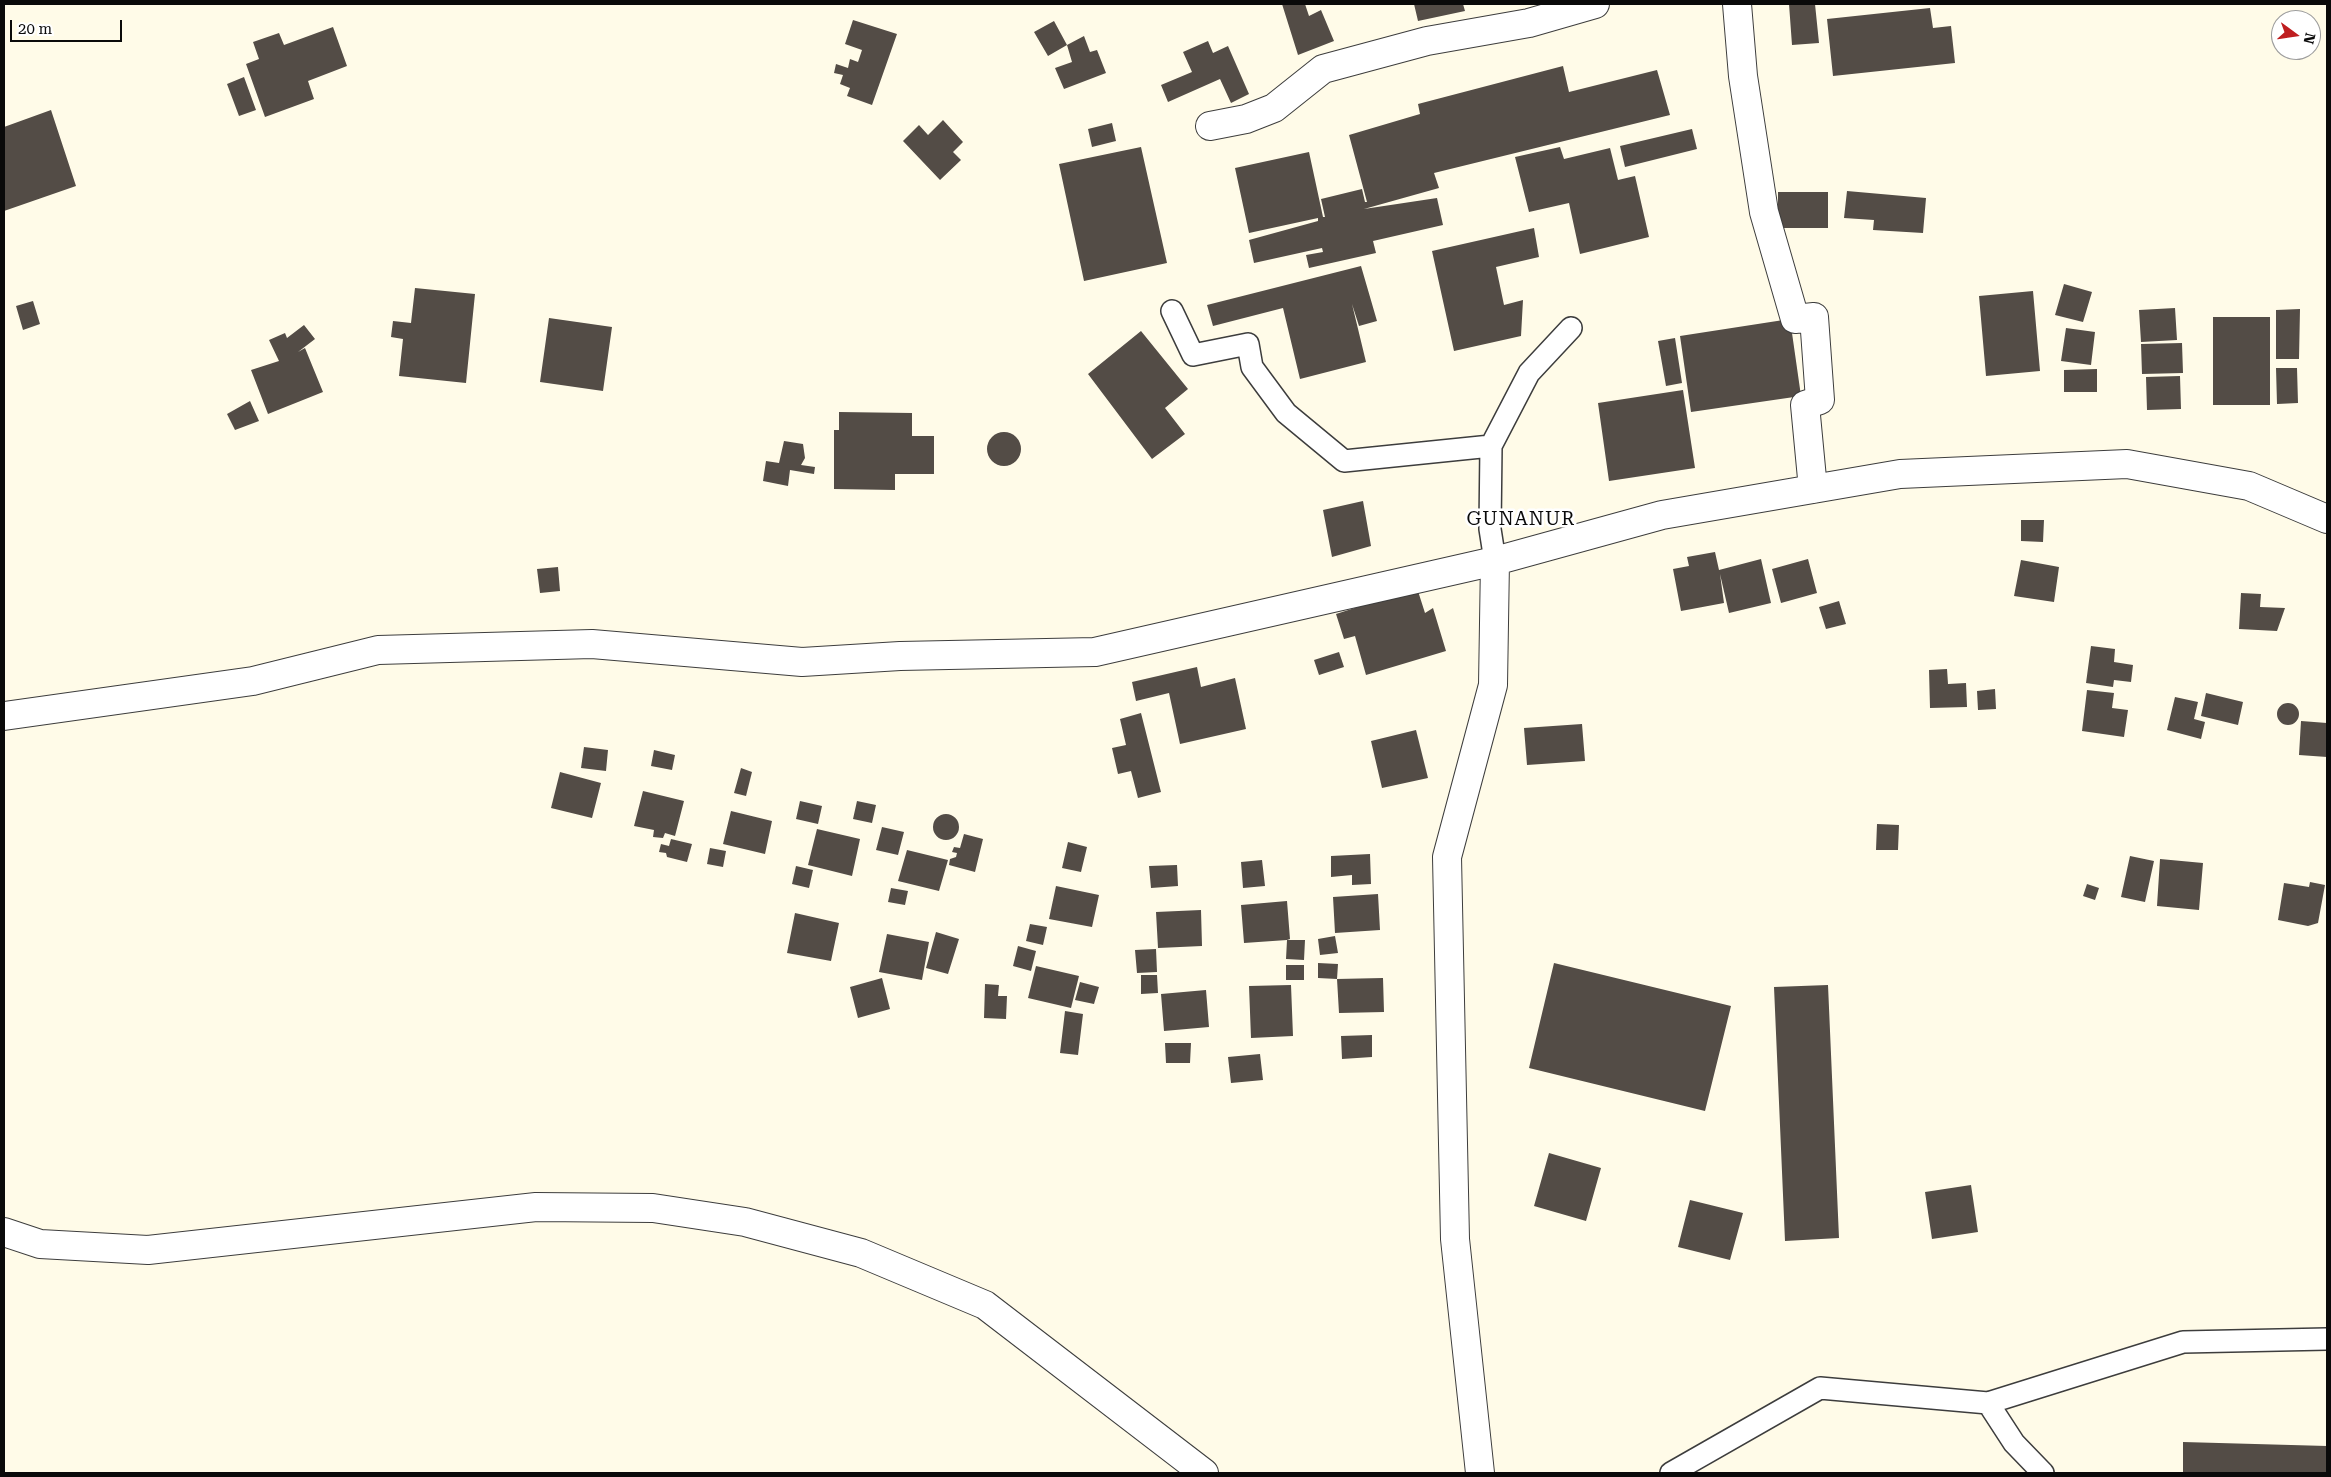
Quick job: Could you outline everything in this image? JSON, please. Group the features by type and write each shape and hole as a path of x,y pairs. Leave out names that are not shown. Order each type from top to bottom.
{"street":[{"path":"1210,126 1246,118 1274,108 1323,70 1427,41 1530,23 1595,4"},
{"path":"1737,4 1743,76 1764,212 1795,318 1814,317 1820,400 1805,405 1813,489"},
{"path":"4,716 253,681 378,650 592,644 802,662 900,656 1095,652 1495,561 1662,515 1900,474 2127,464 2249,486 2327,519"},
{"path":"1480,1473 1455,1239 1447,857 1493,685 1495,561"},
{"path":"4,1232 40,1244 148,1250 536,1207 652,1208 745,1222 861,1253 984,1305 1204,1473"}],"lane":[{"path":"1172,311 1193,355 1248,344 1252,367 1286,413 1344,461 1491,446"},
{"path":"1495,561 1490,529 1491,446 1529,373 1571,328"},
{"path":"1671,1473 1820,1388 1988,1403 2183,1342 2327,1339"},
{"path":"1988,1403 2014,1443 2043,1473"}],"building":[{"path":"1282,4 1305,4 1309,16 1321,10 1334,41 1298,55"},
{"path":"1414,4 1463,4 1465,11 1418,21"},
{"path":"1789,4 1815,4 1819,43 1792,45"},
{"path":"1930,8 1933,28 1951,26 1955,63 1833,76 1827,19"},
{"path":"853,20 897,34 872,105 847,96 850,88 840,84 843,75 834,73 836,64 848,68 850,59 858,62 862,50 845,44"},
{"path":"1054,21 1067,45 1048,56 1034,32"},
{"path":"333,27 347,66 308,81 314,99 265,117 246,64 259,59 253,42 279,33 284,45"},
{"path":"1084,36 1090,52 1097,50 1106,73 1064,89 1055,68 1072,62 1067,45"},
{"path":"1208,41 1213,53 1228,46 1249,94 1231,103 1220,79 1168,102 1161,85 1192,72 1183,52"},
{"path":"1563,66 1569,92 1657,70 1670,115 1434,173 1439,188 1364,209 1437,198 1443,225 1373,241 1376,253 1309,268 1306,255 1323,252 1322,248 1254,263 1249,240 1318,221 1318,218 1249,233 1235,168 1309,152 1323,217 1325,217 1321,199 1362,189 1365,202 1367,202 1349,135 1420,114 1418,104"},
{"path":"244,77 256,110 239,116 227,84"},
{"path":"51,110 76,186 4,211 4,127"},
{"path":"943,120 963,142 953,152 961,160 940,180 903,141 919,125 928,135"},
{"path":"1112,123 1116,141 1092,147 1088,129"},
{"path":"1692,129 1697,149 1625,167 1620,146"},
{"path":"1141,147 1167,263 1084,281 1059,164"},
{"path":"1560,147 1564,159 1610,148 1618,180 1635,176 1649,237 1580,254 1569,203 1529,212 1515,157"},
{"path":"1847,191 1926,198 1923,233 1873,230 1874,220 1844,218"},
{"path":"1778,192 1828,192 1828,228 1778,228"},
{"path":"1534,228 1539,257 1496,267 1504,305 1523,300 1521,336 1454,351 1432,251"},
{"path":"1361,266 1377,321 1359,326 1352,304 1366,362 1300,379 1283,308 1213,326 1207,305"},
{"path":"2064,284 2092,292 2083,322 2055,315"},
{"path":"415,288 475,294 466,383 399,376 403,339 391,337 393,321 411,323"},
{"path":"2033,291 2040,371 1986,376 1979,296"},
{"path":"33,301 40,324 23,330 16,306"},
{"path":"2175,308 2177,340 2141,342 2139,310"},
{"path":"2300,309 2299,359 2276,359 2276,310"},
{"path":"2213,317 2270,317 2270,405 2213,405"},
{"path":"549,318 612,327 603,391 540,382"},
{"path":"1790,319 1801,396 1691,412 1680,336"},
{"path":"304,325 315,339 298,352 305,348 323,392 268,414 251,370 279,361 269,340 285,333 287,338"},
{"path":"2066,328 2095,332 2091,365 2061,361"},
{"path":"1141,331 1188,389 1165,408 1185,434 1152,459 1088,374"},
{"path":"1675,338 1682,383 1666,386 1658,341"},
{"path":"2182,343 2183,373 2142,374 2141,344"},
{"path":"2276,368 2297,368 2298,403 2277,404"},
{"path":"2097,369 2097,392 2064,392 2064,370"},
{"path":"2180,376 2181,409 2147,410 2146,377"},
{"path":"1683,390 1695,468 1609,481 1598,403"},
{"path":"250,401 259,421 235,430 227,414"},
{"path":"839,412 912,413 912,436 934,436 934,474 895,474 895,490 834,489 834,430 839,430"},
{"path":"1004,432 1011,433 1016,437 1020,442 1020,456 1016,461 1011,465 1004,466 997,465 992,461 988,456 987,449 988,442 992,437 997,433"},
{"path":"784,441 803,444 805,458 801,465 815,467 814,474 790,470 788,486 763,481 766,461 779,463"},
{"path":"1363,501 1371,546 1332,557 1323,510"},
{"path":"2021,520 2044,520 2043,542 2021,541"},
{"path":"1715,552 1719,570 1761,559 1771,603 1729,613 1720,574 1724,603 1681,611 1673,569 1689,566 1687,557"},
{"path":"1808,559 1817,593 1781,603 1772,569"},
{"path":"2021,560 2059,567 2054,602 2014,596"},
{"path":"558,567 560,591 540,593 537,569"},
{"path":"1417,588 1425,613 1433,608 1446,651 1366,675 1355,636 1344,639 1336,614"},
{"path":"2241,593 2261,594 2260,607 2285,608 2277,631 2239,629"},
{"path":"1839,601 1846,624 1826,629 1819,607"},
{"path":"2091,646 2115,649 2114,662 2133,665 2131,682 2114,680 2113,687 2086,683"},
{"path":"1339,652 1344,667 1319,675 1314,660"},
{"path":"1197,667 1201,687 1235,678 1246,729 1180,744 1169,693 1136,701 1132,682"},
{"path":"1947,669 1948,684 1966,683 1967,707 1930,708 1929,670"},
{"path":"1995,689 1996,709 1978,710 1977,691"},
{"path":"2087,690 2114,693 2112,708 2128,710 2124,737 2082,731"},
{"path":"2206,693 2243,702 2238,725 2201,716"},
{"path":"2175,697 2198,702 2194,719 2205,722 2201,739 2167,730"},
{"path":"2288,703 2296,706 2299,714 2296,722 2288,725 2280,722 2277,714 2280,706"},
{"path":"1141,713 1161,792 1138,798 1131,771 1118,774 1112,748 1126,745 1120,719"},
{"path":"2301,721 2327,723 2327,757 2299,755"},
{"path":"1582,724 1585,761 1527,765 1524,728"},
{"path":"1416,730 1428,778 1382,788 1371,741"},
{"path":"584,747 608,750 606,771 581,768"},
{"path":"654,750 675,755 672,770 651,766"},
{"path":"741,768 752,772 746,796 734,793"},
{"path":"560,772 601,783 592,818 551,808"},
{"path":"643,791 684,801 675,836 665,833 663,838 653,837 654,830 634,826"},
{"path":"800,801 822,806 818,824 796,819"},
{"path":"857,801 876,805 872,823 853,819"},
{"path":"731,811 772,821 765,854 723,844"},
{"path":"946,814 955,818 959,827 955,836 946,840 937,836 933,827 937,818"},
{"path":"1877,824 1899,825 1898,850 1876,850"},
{"path":"882,827 904,832 898,855 876,850"},
{"path":"817,829 860,839 852,876 808,865"},
{"path":"964,834 983,839 975,872 949,865 950,859 956,857 957,853 952,852 954,847 960,848"},
{"path":"671,839 692,844 687,862 667,857 666,853 659,852 661,844 669,846"},
{"path":"1068,842 1087,847 1081,872 1062,868"},
{"path":"710,848 726,851 723,867 707,864"},
{"path":"907,850 948,860 939,891 898,881"},
{"path":"1370,854 1371,884 1352,885 1352,875 1331,877 1331,856"},
{"path":"2130,856 2154,861 2145,902 2121,897"},
{"path":"2160,859 2203,863 2199,910 2157,906"},
{"path":"1262,860 1265,886 1243,888 1241,862"},
{"path":"1177,865 1178,886 1151,888 1149,866"},
{"path":"796,866 813,870 809,888 792,884"},
{"path":"2310,882 2325,885 2318,923 2308,926 2278,920 2284,883 2309,887"},
{"path":"2087,884 2099,888 2095,900 2083,896"},
{"path":"1056,886 1099,895 1092,927 1049,919"},
{"path":"891,888 908,891 905,905 888,902"},
{"path":"1378,894 1380,930 1335,933 1333,897"},
{"path":"1287,901 1290,939 1244,943 1241,905"},
{"path":"1201,910 1202,946 1158,948 1156,912"},
{"path":"795,913 839,923 831,961 787,953"},
{"path":"1030,924 1047,927 1043,945 1026,941"},
{"path":"936,932 959,939 948,974 926,968"},
{"path":"887,934 929,942 922,980 879,972"},
{"path":"1335,936 1338,953 1320,955 1318,939"},
{"path":"1287,940 1305,940 1304,960 1286,959"},
{"path":"1018,946 1036,951 1031,971 1013,966"},
{"path":"1156,949 1157,972 1137,973 1135,950"},
{"path":"1318,963 1338,964 1337,979 1318,978"},
{"path":"1554,963 1731,1006 1705,1111 1529,1068"},
{"path":"1286,965 1304,965 1304,980 1286,980"},
{"path":"1036,966 1079,976 1071,1008 1028,998"},
{"path":"1141,975 1157,975 1158,993 1141,994"},
{"path":"882,978 890,1009 858,1018 850,987"},
{"path":"1383,978 1384,1012 1339,1013 1337,979"},
{"path":"1080,982 1099,987 1094,1004 1075,1000"},
{"path":"985,984 999,985 998,996 1007,996 1006,1019 984,1018"},
{"path":"1291,985 1293,1036 1251,1038 1249,986"},
{"path":"1828,985 1839,1238 1785,1241 1774,987"},
{"path":"1206,990 1209,1027 1164,1031 1161,994"},
{"path":"1065,1011 1083,1014 1078,1055 1060,1053"},
{"path":"1372,1035 1372,1057 1342,1059 1341,1036"},
{"path":"1165,1043 1191,1043 1190,1063 1166,1063"},
{"path":"1260,1054 1263,1080 1231,1083 1228,1057"},
{"path":"1549,1153 1601,1168 1586,1221 1534,1206"},
{"path":"1971,1185 1978,1232 1932,1239 1925,1192"},
{"path":"1690,1200 1743,1213 1730,1260 1678,1247"},
{"path":"2183,1442 2327,1446 2327,1473 2183,1473"}],"district":[{"name":"GUNANUR","path":"1521,519"}]}
